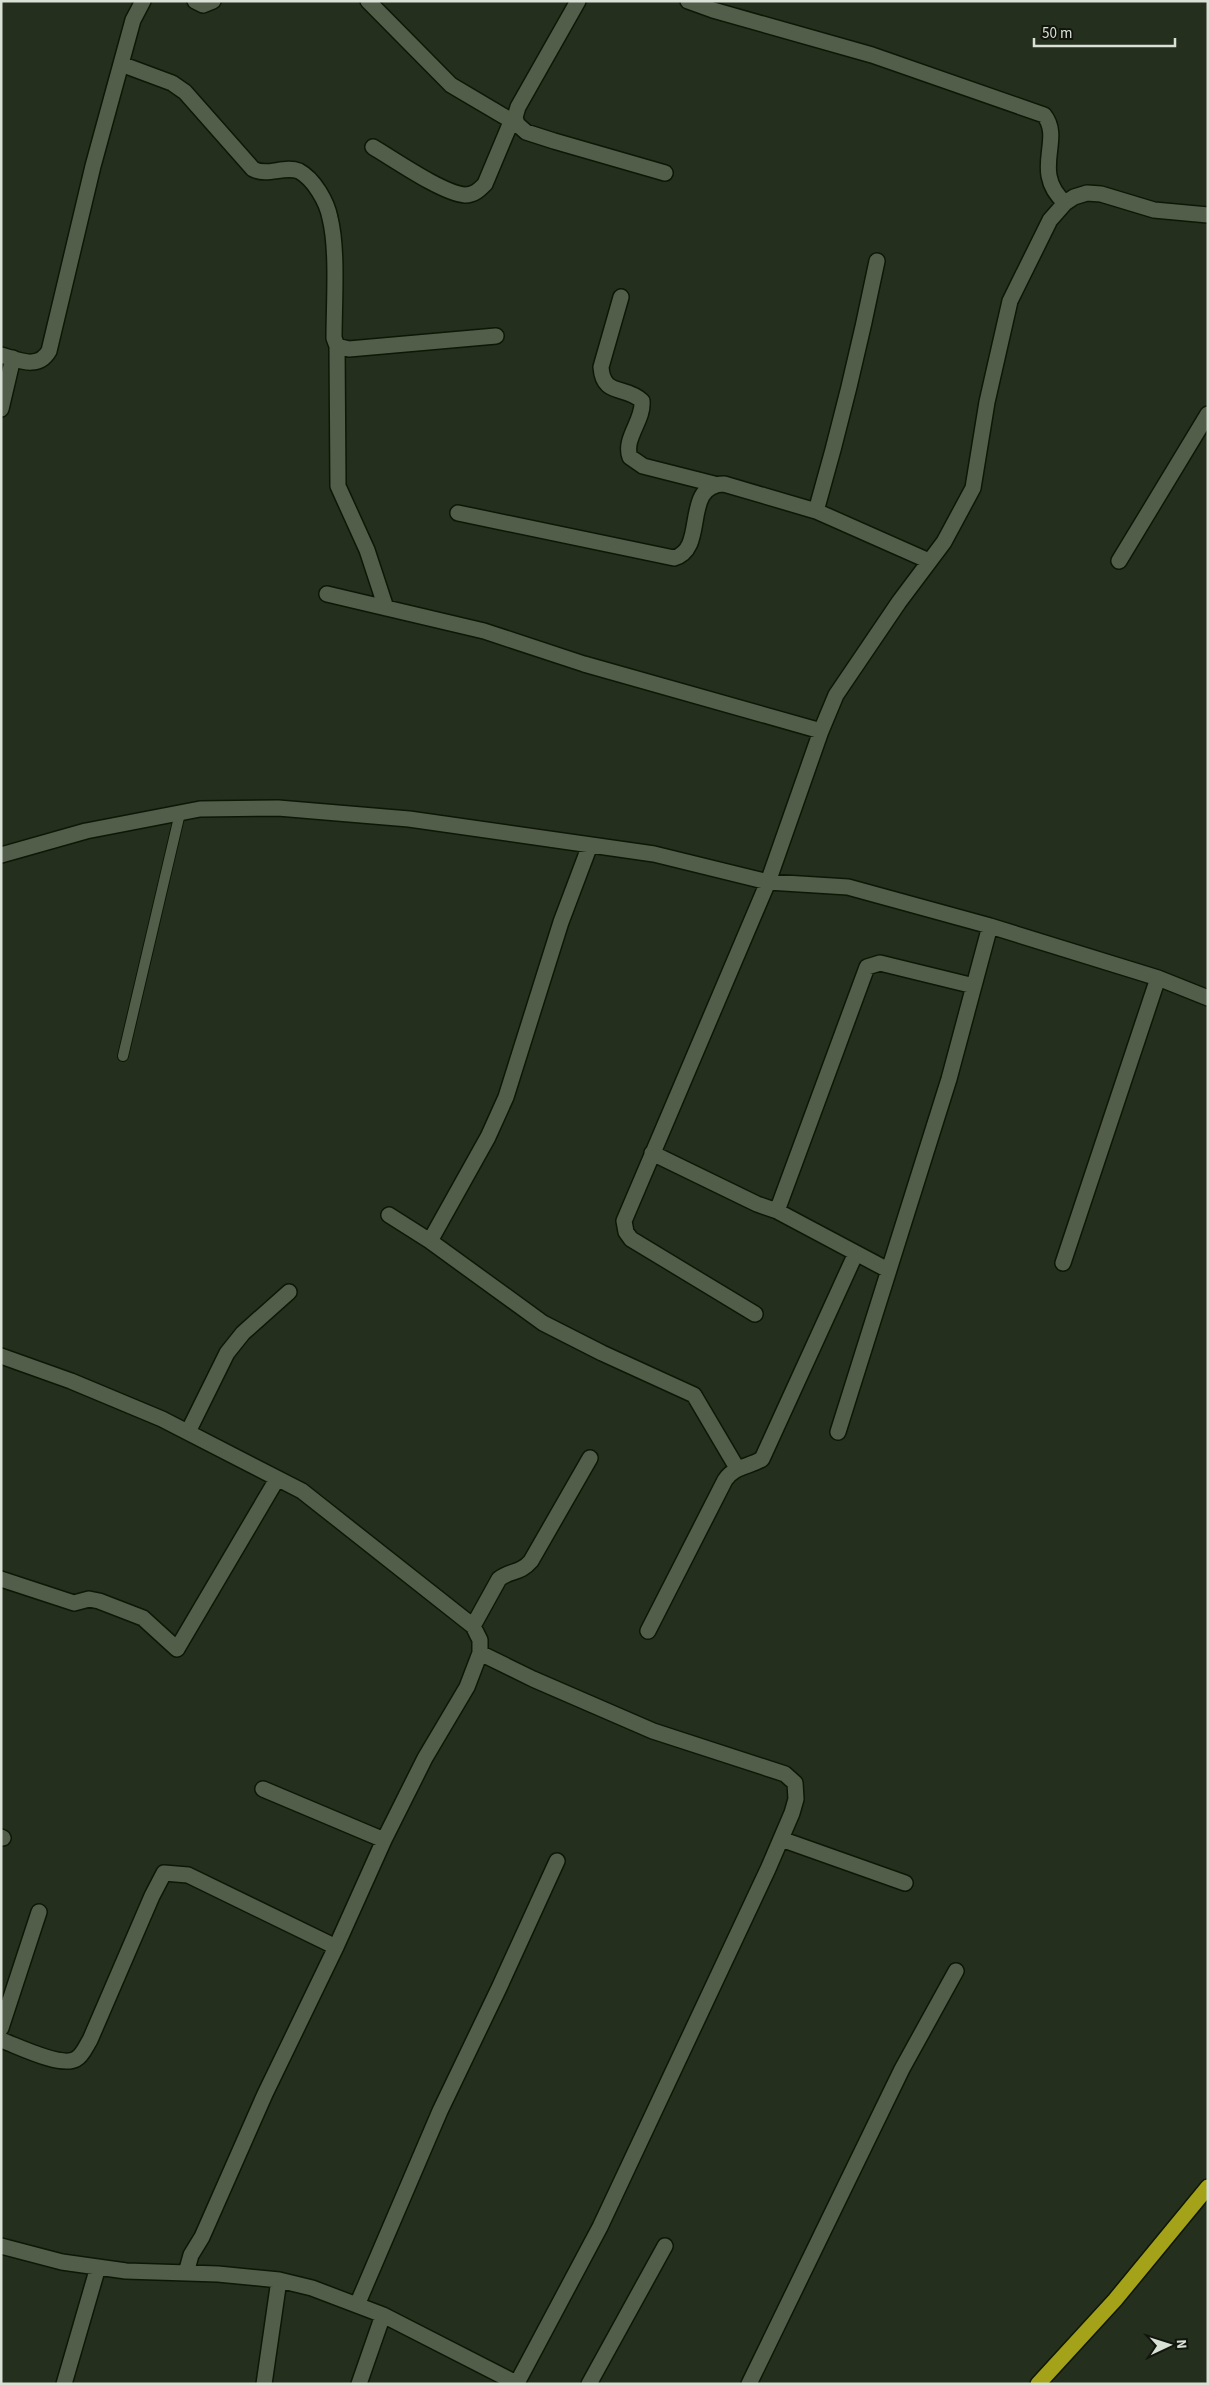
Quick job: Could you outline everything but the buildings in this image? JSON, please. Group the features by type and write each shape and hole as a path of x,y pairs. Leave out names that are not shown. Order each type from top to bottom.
{"highway":[{"path":"1038,2384 1115,2300 1208,2187"}],"street":[{"path":"1,409 7,357 38,362 46,357 49,351 94,166 134,15 143,1"},
{"path":"195,1 202,5 213,1"},
{"path":"368,1 451,85 526,132 665,173"},
{"path":"373,147 443,187 464,195 478,191 485,184 514,123 518,107 578,1"},
{"path":"688,1 713,10 872,55 1044,115 1050,128 1048,178 1051,188 1065,203"},
{"path":"121,64 172,83 185,92 253,170 265,172 283,169 299,172 306,176 323,199 331,219 334,338 337,346 338,486 367,550 386,608"},
{"path":"755,1314 640,1245 626,1232 624,1221 627,1210 768,882 821,731 836,695 899,602 944,542 973,488 988,402 1010,300 1050,220 1065,203 1074,197 1087,194 1101,194 1154,210 1208,215"},
{"path":"816,511 847,400 877,261"},
{"path":"621,297 601,366 605,383 611,388 637,397 642,401 641,415 628,447 630,457 643,466 714,484 724,484 816,511 929,561"},
{"path":"337,346 348,349 496,336"},
{"path":"1119,561 1201,439 1208,414"},
{"path":"458,513 674,558 686,553 703,493 714,484"},
{"path":"327,594 484,631 584,664 821,731"},
{"path":"1,855 86,831 200,809 278,808 409,819 654,854 768,882 848,887 990,926 1158,978 1208,998"},
{"path":"430,1241 488,1137 506,1097 562,922 590,845"},
{"path":"838,1432 949,1079 990,926"},
{"path":"777,1211 867,967 880,963 974,986"},
{"path":"1063,1263 1158,978"},
{"path":"652,1153 757,1204 777,1211 888,1270"},
{"path":"389,1215 430,1241 543,1323 602,1353 694,1394 737,1468"},
{"path":"648,1631 687,1557 718,1491 729,1474 737,1468 762,1458 856,1253"},
{"path":"188,1432 227,1353 242,1333 289,1292"},
{"path":"1,1356 72,1381 188,1432 302,1491 473,1626 480,1640 480,1653 467,1687 425,1758 384,1840 336,1947 264,2094 202,2237 191,2256 186,2273"},
{"path":"473,1626 499,1580 504,1575 522,1570 530,1561 590,1458"},
{"path":"1,1579 74,1603 89,1599 99,1601 143,1618 177,1649 276,1479"},
{"path":"1,2246 62,2262 126,2271 218,2274 279,2280 312,2288 382,2315 512,2382 600,2226 781,1839 792,1813 797,1790 791,1778 785,1774 653,1731 533,1679 480,1653"},
{"path":"263,1789 384,1840"},
{"path":"781,1839 905,1883"},
{"path":"357,2305 440,2111 557,1861"},
{"path":"1,2040 54,2060 66,2062 76,2059 82,2052 164,1872 188,1875 336,1947"},
{"path":"1,2028 39,1912"},
{"path":"749,2384 902,2069 956,1971"},
{"path":"589,2384 665,2246"},
{"path":"64,2384 98,2267"},
{"path":"264,2384 279,2280"},
{"path":"359,2384 382,2315"}],"lane":[{"path":"123,1056 180,813"}]}
